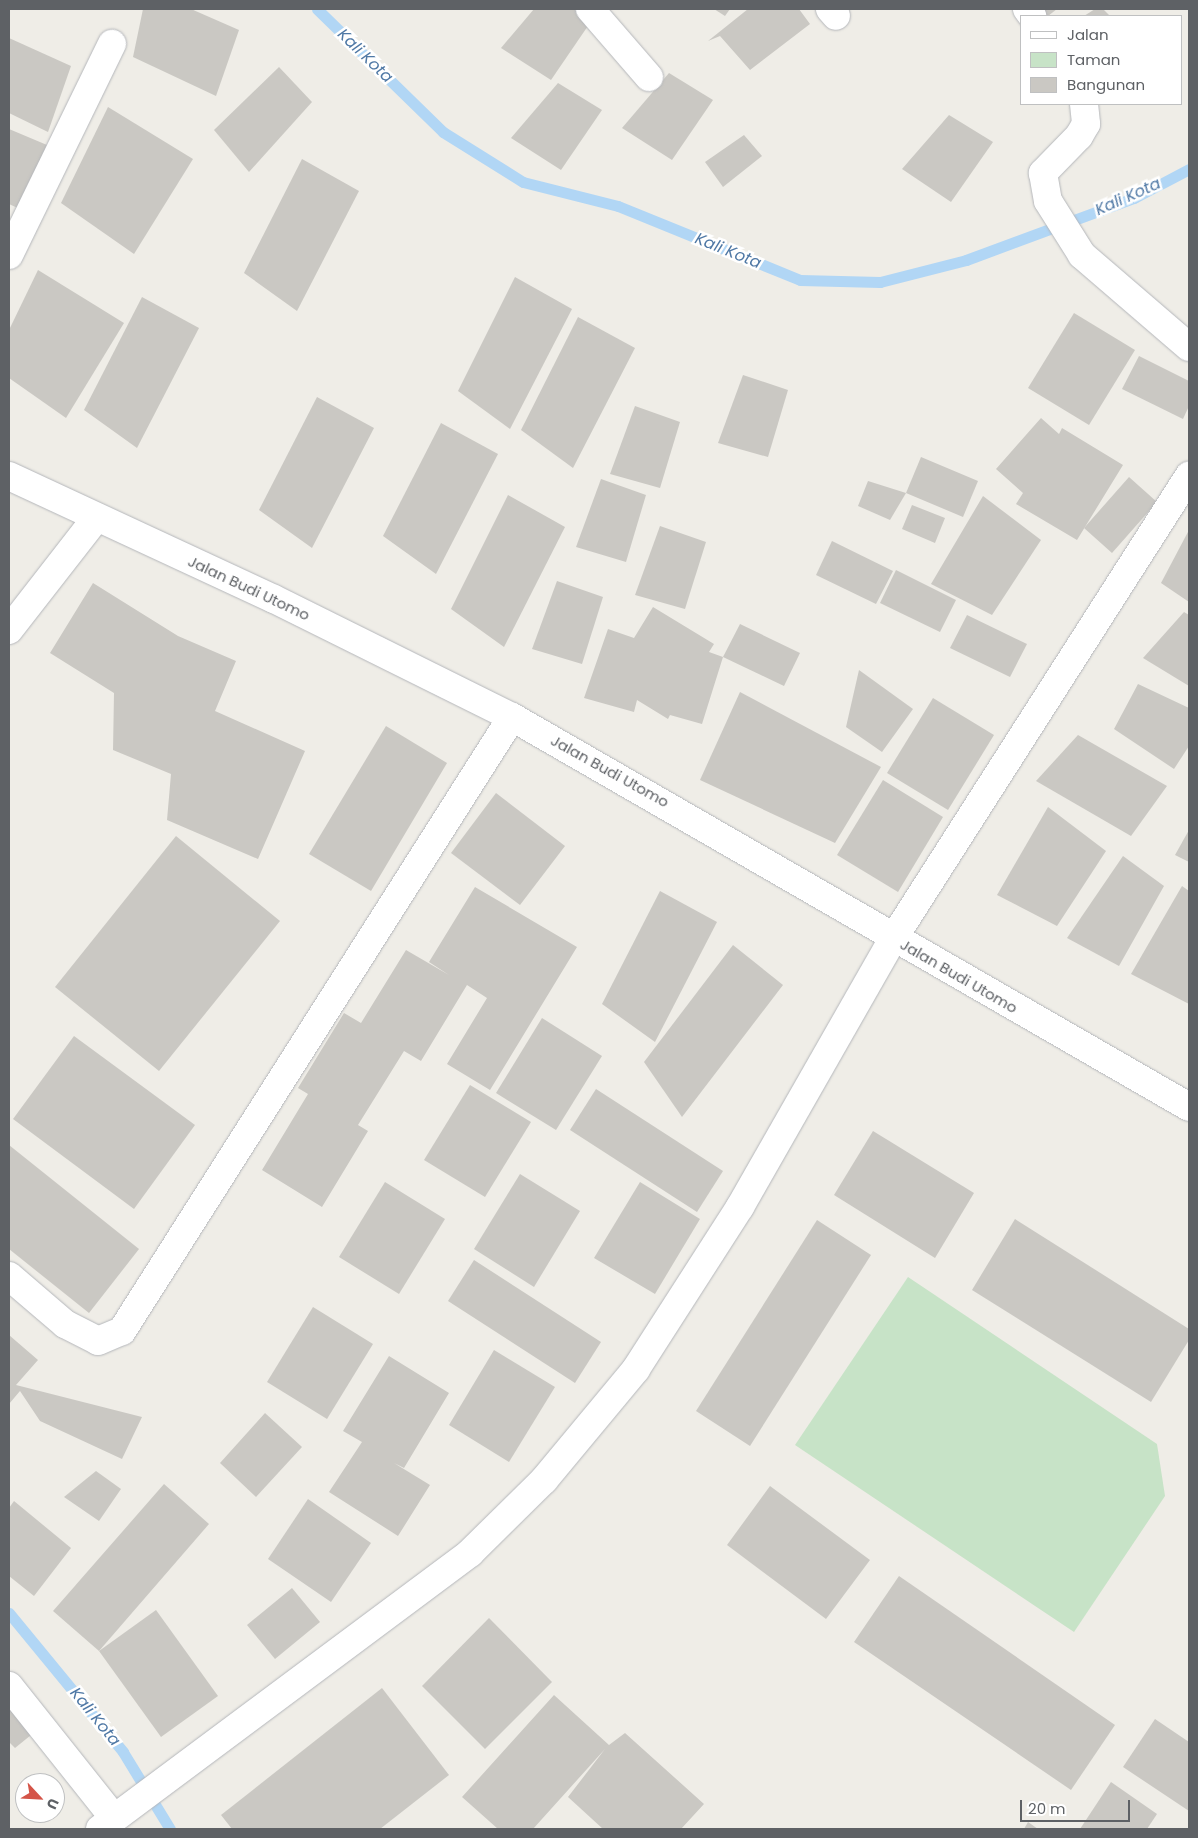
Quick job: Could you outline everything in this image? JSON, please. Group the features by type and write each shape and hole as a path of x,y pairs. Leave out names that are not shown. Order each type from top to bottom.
{"street":[{"path":"590,9 649,77"},
{"path":"9,255 112,44"},
{"path":"1084,105 1086,124 1079,136 1043,173 1048,201 1082,255 1189,347"},
{"name":"Jalan Budi Utomo","path":"9,476 512,717 674,807 893,939 1189,1108"},
{"path":"9,1686 115,1819 186,1769 470,1553 544,1480 652,1345 740,1207 893,939 1189,476"},
{"path":"9,630 97,517"},
{"path":"9,1276 65,1324 98,1340 122,1331 512,717"}],"green space":[{"path":"908,1277 1157,1444 1165,1496 1074,1632 795,1445"}],"building":[{"path":"143,9 191,9 239,30 216,96 133,57"},
{"path":"534,9 574,9 592,20 551,80 501,48"},
{"path":"714,9 730,9 725,16"},
{"path":"748,9 799,9 810,24 750,70 720,36 708,41"},
{"path":"1039,9 1057,9 1049,15"},
{"path":"1095,9 1103,9 1109,15 1086,15"},
{"path":"9,38 71,66 48,132 9,113"},
{"path":"279,67 312,102 249,172 214,130"},
{"path":"669,73 713,100 672,160 622,128"},
{"path":"558,83 602,110 561,170 511,138"},
{"path":"108,107 193,159 134,254 61,203"},
{"path":"949,115 993,142 951,202 902,169"},
{"path":"9,129 47,145 24,211 9,204"},
{"path":"744,135 762,156 723,187 705,162"},
{"path":"302,159 359,191 297,311 244,273"},
{"path":"38,270 124,323 66,418 9,378 9,330"},
{"path":"515,277 572,309 510,429 458,391"},
{"path":"142,297 199,328 137,448 84,410"},
{"path":"1074,313 1135,350 1089,425 1028,388"},
{"path":"578,317 635,348 573,468 521,430"},
{"path":"1139,356 1189,381 1189,406 1183,419 1122,389"},
{"path":"743,375 788,390 768,457 718,443"},
{"path":"317,397 374,428 312,548 259,510"},
{"path":"635,406 680,422 660,488 610,474"},
{"path":"1041,418 1059,434 1062,428 1123,465 1077,540 1016,504 1023,493 996,469"},
{"path":"441,423 498,454 436,574 383,536"},
{"path":"921,457 978,481 963,517 906,493"},
{"path":"1129,477 1157,502 1112,553 1084,528"},
{"path":"601,479 646,495 626,562 576,547"},
{"path":"868,481 906,493 890,520 858,506"},
{"path":"508,495 565,527 504,647 451,609"},
{"path":"983,496 1041,540 992,615 931,584"},
{"path":"912,505 945,518 935,543 902,529"},
{"path":"660,526 706,542 685,609 635,595"},
{"path":"1189,530 1189,602 1161,583"},
{"path":"832,541 893,571 876,604 816,575"},
{"path":"896,570 956,600 940,632 880,603"},
{"path":"557,581 603,597 582,664 532,649"},
{"path":"93,583 178,636 236,661 215,711 305,751 258,859 167,820 171,774 113,750 114,693 50,653"},
{"path":"653,607 714,644 709,652 723,657 702,724 670,715 668,719 637,700 634,712 584,698 608,629 634,638"},
{"path":"1184,612 1189,615 1189,686 1143,658"},
{"path":"967,615 1027,644 1010,677 950,648"},
{"path":"740,624 800,653 784,686 723,657"},
{"path":"859,670 913,709 882,752 846,727"},
{"path":"1138,684 1189,708 1189,746 1174,769 1114,729"},
{"path":"740,692 881,767 835,843 700,780"},
{"path":"933,698 994,735 948,810 887,773"},
{"path":"386,726 447,763 371,891 309,854"},
{"path":"1078,735 1167,786 1131,836 1036,781"},
{"path":"883,780 943,817 898,892 837,855"},
{"path":"496,793 565,846 520,905 451,853"},
{"path":"1048,807 1106,851 1057,926 997,895"},
{"path":"1189,830 1189,862 1175,855"},
{"path":"176,836 280,921 159,1071 55,987"},
{"path":"1123,856 1164,886 1119,966 1067,938"},
{"path":"1182,886 1189,891 1189,1004 1131,974"},
{"path":"475,887 577,947 490,1090 447,1064 487,998 467,985 421,1061 404,1051 358,1125 368,1131 322,1207 262,1170 308,1094 298,1088 344,1013 361,1023 406,950 449,975 429,962"},
{"path":"660,891 717,922 655,1042 602,1004"},
{"path":"733,945 783,985 682,1117 644,1062"},
{"path":"542,1018 602,1056 556,1130 496,1093"},
{"path":"74,1036 195,1125 134,1209 13,1119"},
{"path":"470,1085 531,1122 485,1197 424,1160"},
{"path":"596,1089 723,1171 697,1212 570,1130"},
{"path":"873,1131 974,1193 935,1258 834,1195"},
{"path":"9,1145 139,1249 89,1313 9,1249"},
{"path":"520,1174 580,1211 534,1287 474,1249"},
{"path":"385,1182 445,1219 399,1294 339,1257"},
{"path":"640,1182 700,1219 655,1294 594,1258"},
{"path":"1015,1219 1189,1329 1189,1340 1151,1402 972,1290"},
{"path":"817,1220 871,1255 750,1446 696,1411"},
{"path":"474,1260 601,1342 575,1383 448,1301"},
{"path":"313,1307 373,1344 327,1419 267,1382"},
{"path":"9,1335 38,1360 16,1385 142,1417 122,1459 40,1421 20,1391 9,1404"},
{"path":"494,1350 555,1387 509,1462 449,1425"},
{"path":"389,1356 449,1393 404,1468 394,1463 430,1485 398,1536 329,1492 362,1442 343,1431"},
{"path":"265,1413 302,1447 256,1497 220,1463"},
{"path":"96,1471 121,1489 99,1521 64,1497"},
{"path":"164,1484 209,1524 99,1651 53,1611"},
{"path":"770,1486 870,1560 826,1619 727,1545"},
{"path":"308,1499 371,1543 331,1602 268,1559"},
{"path":"14,1501 71,1548 34,1596 9,1576 9,1508"},
{"path":"899,1576 1115,1725 1071,1790 854,1642"},
{"path":"292,1588 320,1622 275,1659 247,1625"},
{"path":"156,1610 218,1696 161,1737 99,1651"},
{"path":"489,1618 552,1682 485,1749 422,1686"},
{"path":"382,1688 449,1775 380,1829 232,1829 221,1815"},
{"path":"554,1695 609,1745 625,1733 704,1804 681,1829 603,1829 568,1797 605,1749 533,1829 498,1829 462,1797"},
{"path":"9,1697 36,1731 15,1748 9,1742"},
{"path":"1155,1719 1189,1742 1189,1811 1123,1767"},
{"path":"1111,1782 1157,1814 1147,1829 1080,1829"},
{"path":"1028,1822 1038,1829 1024,1829"}],"waterway":[{"name":"Kali Kota","path":"317,9 443,132 523,182 618,206 800,280 880,282 966,260 1134,198 1189,169"},
{"name":"Kali Kota","path":"9,1613 123,1752 170,1829"}]}
